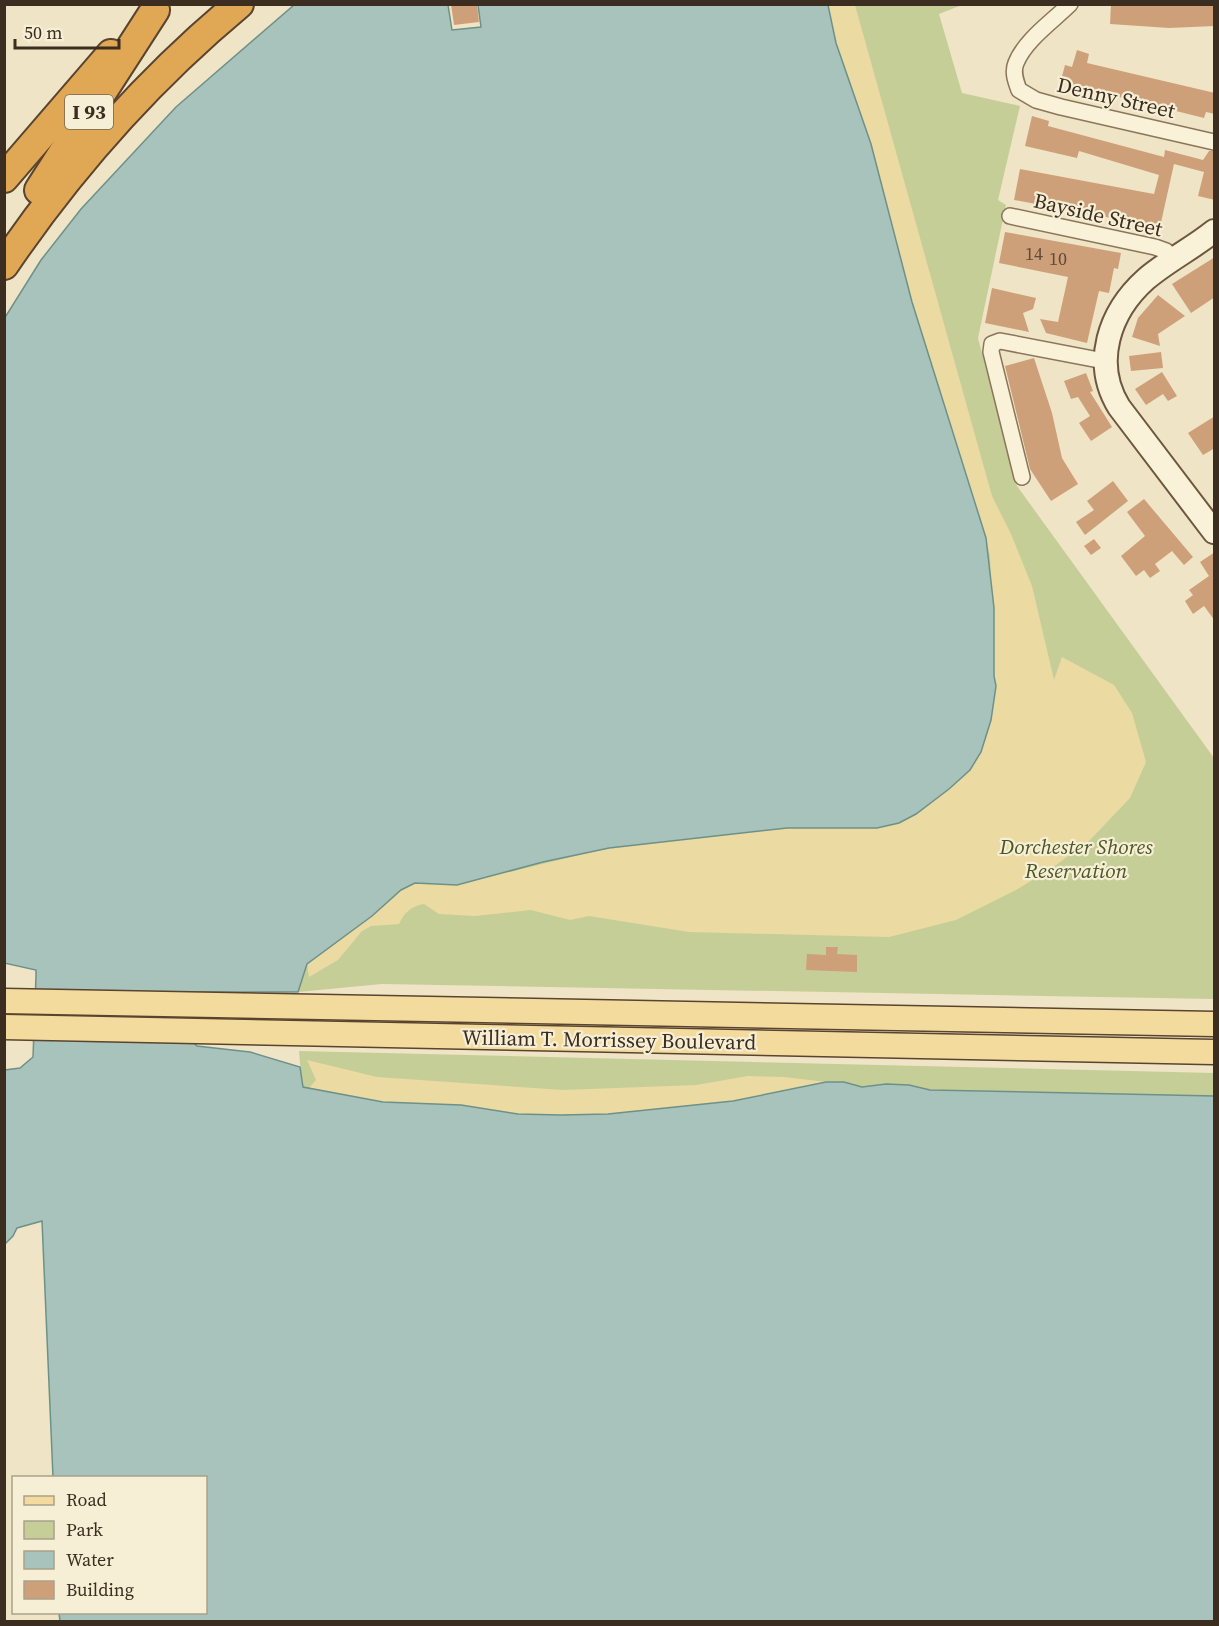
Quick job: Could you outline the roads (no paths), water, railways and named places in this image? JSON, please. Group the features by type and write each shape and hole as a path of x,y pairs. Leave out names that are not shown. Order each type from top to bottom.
{"highway":[{"name":"I 93","path":"23,214 131,106 239,4"},
{"name":"I 93","path":"4,178 101,64 158,8"},
{"name":"I 93","path":"4,238 23,214 158,8"},
{"name":"I 93","path":"4,265 68,178 131,106"}],"main road":[{"name":"William T. Morrissey Boulevard","path":"4,1001 1215,1024"},
{"name":"William T. Morrissey Boulevard","path":"4,1027 1215,1052"}],"street":[{"name":"Denny Street","path":"1070,4 1024,50 1015,64 1019,90 1047,104 1215,142"},
{"name":"Bayside Street","path":"1010,216 1161,249 1174,259"},
{"path":"1215,231 1145,280 1125,303 1110,334 1104,362 1107,384 1119,407 1215,532"},
{"path":"1022,477 991,352 992,344 1000,341 1104,362"}],"water":[{"path":"294,5 448,5 452,30 481,27 478,5 828,5 836,43 871,144 912,302 986,538 994,608 996,686 991,720 981,752 970,770 949,789 916,814 899,823 877,828 787,828 609,848 543,862 457,885 415,883 401,890 372,916 307,964 298,992 195,992 194,1043 197,1046 250,1052 300,1067 303,1087 383,1102 461,1105 518,1114 608,1114 733,1101 826,1082 844,1082 862,1087 886,1084 909,1085 930,1090 1214,1096 1214,1621 60,1621 59,1614 207,1614 207,1476 53,1476 42,1221 17,1228 5,1244 5,1070 20,1068 33,1057 36,970 4,963 4,319 41,260 81,209 176,107"}],"park label":[{"name":"Dorchester Shores Reservation","path":"1076,859"}]}
